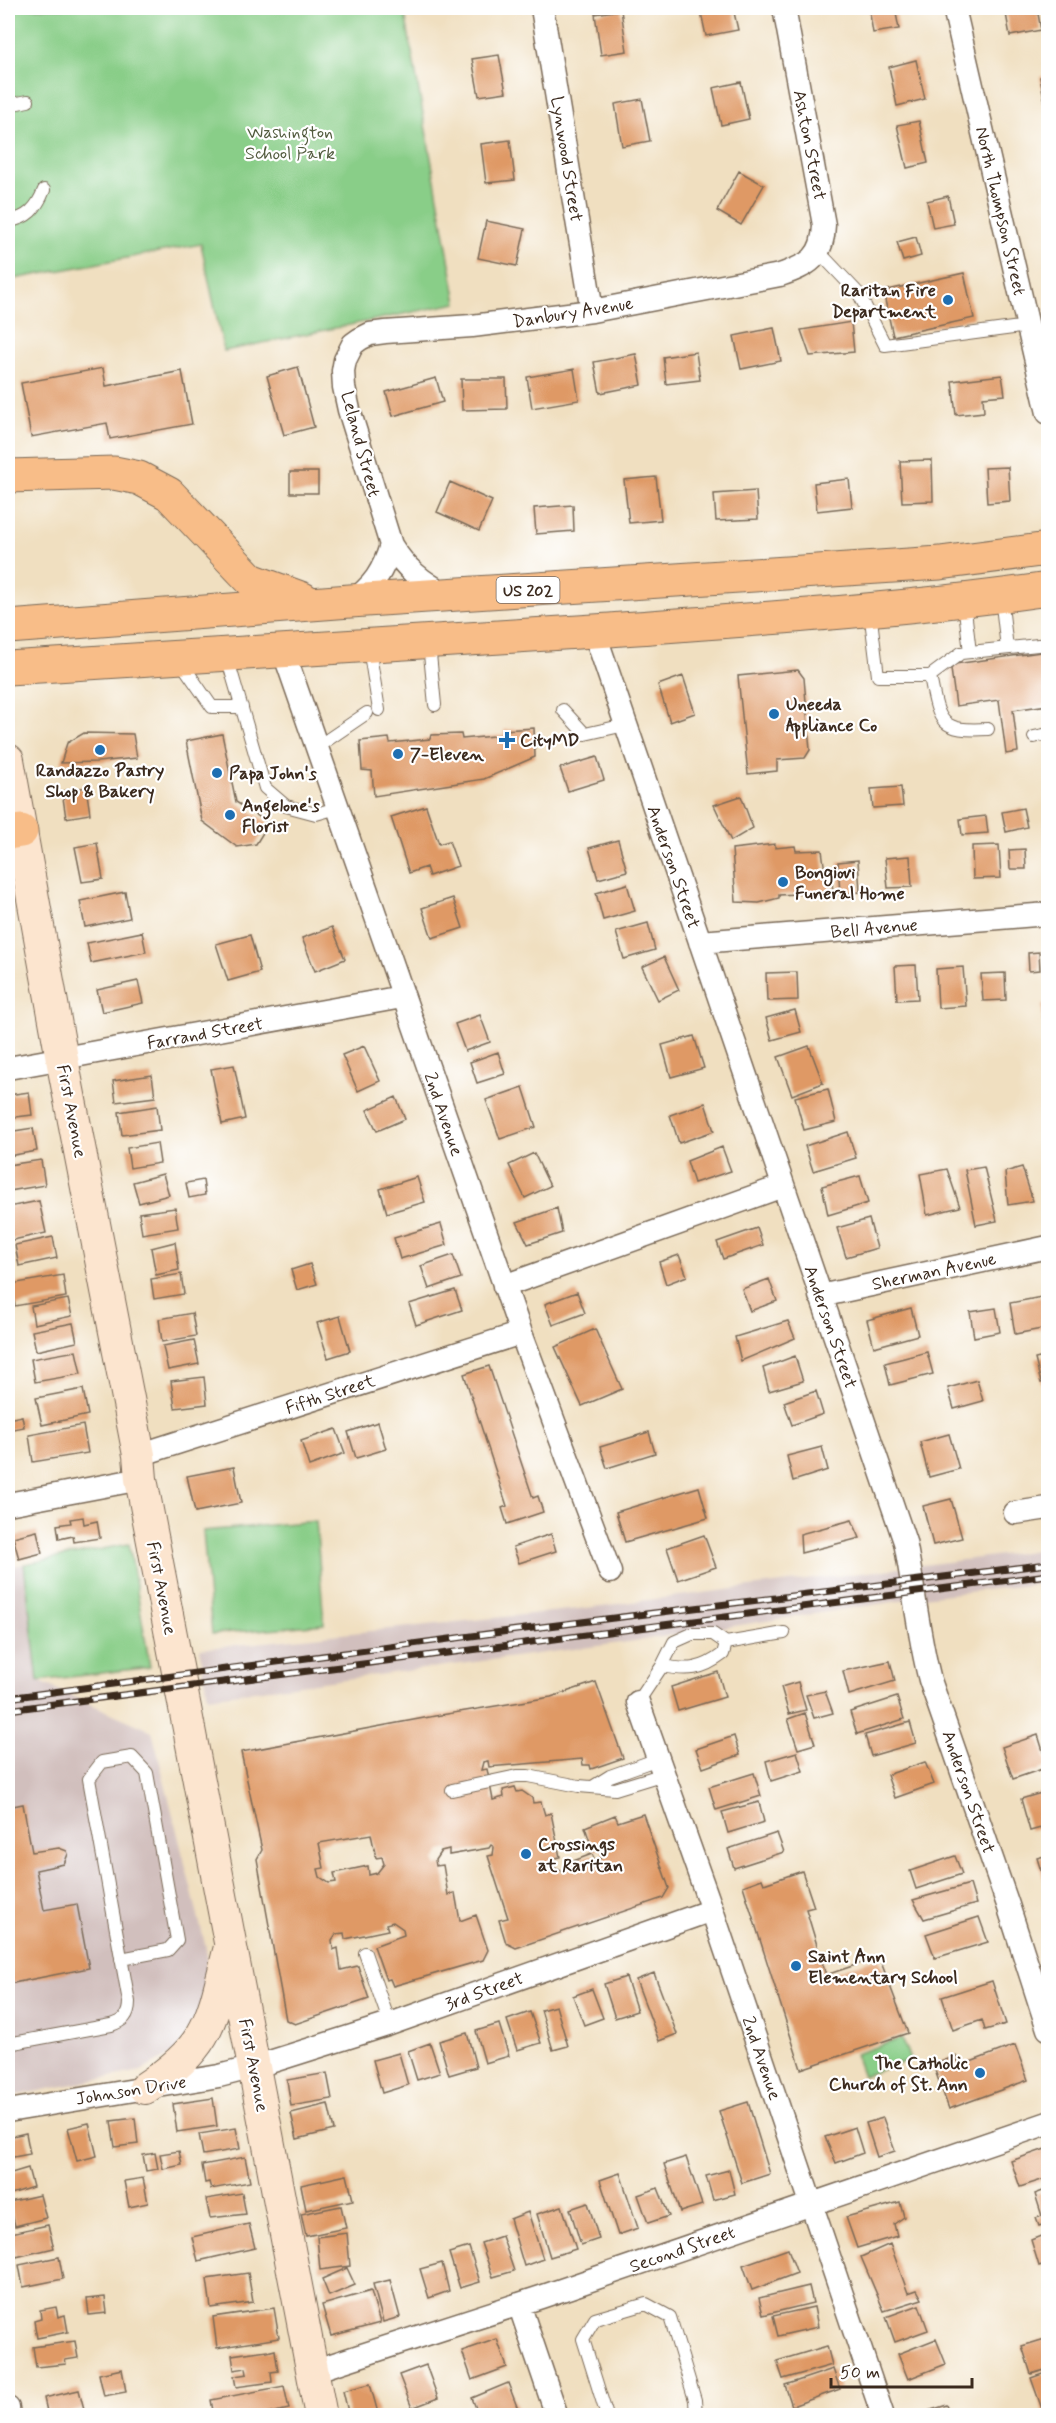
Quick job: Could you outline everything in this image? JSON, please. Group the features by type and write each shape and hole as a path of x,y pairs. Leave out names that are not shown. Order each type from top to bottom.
{"highway":[{"path":"8,476 114,473 139,477 169,494 251,580 264,586 335,603"},
{"name":"US 202","path":"8,627 940,563 1048,549"},
{"path":"8,668 284,653 594,631 869,610 964,601 1048,589"}],"street":[{"name":"Lynwood Street","path":"542,8 592,311"},
{"name":"Ashton Street","path":"784,8 821,204 824,237 819,252"},
{"name":"North Thompson Street","path":"954,8 1048,414"},
{"name":"Danbury Avenue","path":"353,344 370,334 472,326 592,311 780,275 805,266 819,252"},
{"name":"Leland Street","path":"353,344 345,360 344,387 391,545 402,563 414,575 448,595"},
{"path":"335,603 364,594 377,578 391,545"},
{"name":"Anderson Street","path":"594,631 905,1542 930,1680 1008,1905 1048,2029"},
{"name":"2nd Avenue","path":"284,653 504,1286 610,1572"},
{"name":"First Avenue","path":"8,760 14,832 62,1059 321,2415"},
{"name":"Bell Avenue","path":"700,942 1048,914"},
{"name":"Farrand Street","path":"8,1068 402,997"},
{"path":"504,1286 783,1186"},
{"name":"Sherman Avenue","path":"820,1296 1048,1247"},
{"name":"Fifth Street","path":"8,1504 140,1467 521,1333"},
{"path":"1015,1512 1048,1508"},
{"name":"2nd Avenue","path":"638,1702 712,1910 883,2415"},
{"name":"3rd Street","path":"254,2067 390,2024 712,1910"},
{"path":"145,2088 166,2074 201,2040 210,2022 231,1945"},
{"name":"Johnson Drive","path":"8,2111 254,2067"},
{"name":"Second Street","path":"313,2371 519,2304 1048,2123"},
{"path":"519,2304 557,2415"},
{"path":"8,2408 9,2415"}],"lane":[{"path":"8,105 28,101"},
{"path":"8,221 30,214 44,190"},
{"path":"819,252 860,294 885,345 1028,326"},
{"path":"1000,596 1007,648"},
{"path":"964,601 970,652"},
{"path":"869,610 878,676 930,676 962,653 1048,644"},
{"path":"429,642 435,705"},
{"path":"317,747 373,712 369,647"},
{"path":"227,656 265,788 286,806 316,814 338,808"},
{"path":"178,658 212,707 242,708"},
{"path":"930,676 937,712 948,726 963,730 988,729"},
{"path":"563,711 585,734 625,725"},
{"path":"1035,737 1048,734"},
{"path":"638,1702 662,1666 674,1642 692,1634 713,1634 726,1642 784,1633"},
{"path":"662,1666 697,1669 723,1654 726,1642"},
{"path":"8,2044 111,2025 124,2019 127,2015 129,2002 121,1959 90,1779 102,1762 132,1757 147,1773 177,1940 168,1950 121,1959"},
{"path":"452,1790 517,1776 615,1789 661,1766"},
{"path":"366,1953 390,2024"},
{"path":"607,2415 583,2340 595,2319 646,2304 670,2318 695,2400 696,2415"}],"shaded area":[{"path":"1048,1549 1048,1583 932,1596 628,1642 208,1697 200,1649 578,1609"},
{"path":"24,1564 38,1681 152,1731 206,1948 211,1990 177,2051 141,2071 8,2097 8,1567"}],"green space":[{"name":"Washington School Park","path":"8,8 404,8 457,303 224,351 201,244 8,280"},
{"path":"316,1521 324,1624 212,1634 203,1531"},
{"path":"129,1544 150,1667 38,1681 24,1564"},
{"path":"902,2038 910,2060 863,2076 855,2054"}],"building":[{"path":"456,8 479,8 479,11 456,12"},
{"path":"700,8 733,8 738,30 706,36"},
{"path":"869,8 895,8 899,29 873,33"},
{"path":"1005,8 1037,8 1041,30 1010,36"},
{"path":"621,10 627,51 601,55 595,14"},
{"path":"499,55 506,92 479,96 472,59"},
{"path":"916,60 925,99 897,106 889,67"},
{"path":"1048,75 1048,114 1047,114 1040,77"},
{"path":"741,82 749,119 721,125 713,88"},
{"path":"642,99 650,141 622,146 615,104"},
{"path":"919,121 928,163 907,168 897,125"},
{"path":"510,140 515,180 486,183 481,144"},
{"path":"739,171 764,185 741,225 717,211"},
{"path":"948,196 954,224 933,228 927,201"},
{"path":"486,221 525,229 517,266 478,258"},
{"path":"916,237 921,256 903,261 897,242"},
{"path":"964,273 974,318 893,336 883,291"},
{"path":"851,322 854,352 810,356 801,330"},
{"path":"774,328 781,361 741,369 734,336"},
{"path":"696,352 700,380 666,384 663,357"},
{"path":"636,354 642,385 600,393 594,362"},
{"path":"298,367 314,427 284,435 267,376"},
{"path":"103,368 106,386 182,371 192,424 110,439 107,423 31,437 21,383"},
{"path":"574,369 579,400 532,408 527,377"},
{"path":"1002,375 1005,395 983,397 984,412 956,415 952,381"},
{"path":"436,378 443,402 393,416 386,392"},
{"path":"461,379 506,379 507,409 462,410"},
{"path":"932,460 933,501 902,502 900,461"},
{"path":"1008,467 1010,501 987,503 985,468"},
{"path":"290,472 318,472 318,493 290,493"},
{"path":"656,477 661,520 629,523 624,480"},
{"path":"849,479 852,507 817,511 814,483"},
{"path":"450,482 492,501 479,531 437,512"},
{"path":"756,491 758,519 716,521 714,494"},
{"path":"573,505 574,531 536,534 534,508"},
{"path":"1048,651 1048,705 1013,710 1018,752 1006,754 999,700 956,706 951,669 955,664"},
{"name":"Uneeda Appliance Co","path":"798,670 804,678 810,750 805,758 777,760 777,771 748,774 738,676"},
{"path":"683,676 695,713 670,722 658,685"},
{"path":"534,728 535,757 484,779 374,796 372,771 362,770 360,741 389,738 390,743 430,739 431,735 461,734 462,739 504,735 504,730"},
{"name":"Randazzo Pastry Shop & Bakery","path":"84,733 133,734 137,758 61,763 67,743"},
{"path":"222,734 236,802 269,823 256,844 237,847 202,821 186,741"},
{"path":"597,757 604,780 568,791 560,768"},
{"path":"86,787 90,814 66,818 62,791"},
{"path":"901,787 903,806 873,808 871,789"},
{"path":"741,796 753,828 731,841 714,805"},
{"path":"426,806 439,844 449,841 458,866 429,876 426,867 409,873 391,817"},
{"path":"1023,808 1027,827 1006,832 1002,812"},
{"path":"986,816 988,833 962,835 960,819"},
{"path":"618,840 627,871 598,879 589,848"},
{"path":"97,843 103,879 82,882 75,847"},
{"name":"Bongiovi Funeral Home","path":"775,844 775,848 795,846 796,851 822,850 825,872 831,871 833,892 779,895 779,898 759,903 736,902 732,849"},
{"path":"999,845 1001,878 973,879 972,846"},
{"path":"1025,849 1026,869 1010,869 1009,850"},
{"path":"910,856 912,887 888,888 885,858"},
{"path":"858,860 860,892 840,894 838,862"},
{"path":"627,884 635,911 603,920 596,893"},
{"path":"125,892 130,918 85,927 80,901"},
{"path":"453,898 463,928 432,938 422,908"},
{"path":"648,923 655,950 624,959 616,932"},
{"path":"332,927 345,959 315,971 302,938"},
{"path":"142,932 146,952 91,963 87,943"},
{"path":"250,935 260,972 228,981 216,944"},
{"path":"1039,952 1040,970 1029,971 1028,953"},
{"path":"664,957 679,990 658,1000 642,967"},
{"path":"916,965 918,999 897,1000 895,966"},
{"path":"963,967 966,1006 938,1008 936,969"},
{"path":"797,972 798,1000 767,1001 766,973"},
{"path":"1005,973 1006,1000 983,1001 981,974"},
{"path":"138,981 143,1003 102,1012 97,990"},
{"path":"1042,1004 1048,1004 1048,1023 1043,1023"},
{"path":"795,1010 801,1032 772,1040 766,1018"},
{"path":"480,1015 490,1042 465,1051 455,1024"},
{"path":"694,1036 704,1068 671,1077 662,1045"},
{"path":"364,1046 380,1081 358,1091 342,1055"},
{"path":"809,1046 823,1083 792,1095 778,1057"},
{"path":"498,1052 505,1074 477,1083 470,1062"},
{"path":"234,1065 245,1119 222,1124 211,1069"},
{"path":"152,1075 155,1097 116,1102 113,1081"},
{"path":"523,1087 536,1127 500,1139 486,1100"},
{"path":"828,1089 836,1122 804,1130 795,1097"},
{"path":"29,1092 32,1115 8,1118 8,1095"},
{"path":"396,1097 405,1119 377,1131 367,1110"},
{"path":"705,1103 714,1131 679,1143 670,1115"},
{"path":"157,1106 160,1130 122,1135 119,1112"},
{"path":"33,1128 37,1151 8,1156 8,1132"},
{"path":"848,1132 856,1158 813,1171 805,1146"},
{"path":"157,1143 160,1163 130,1168 127,1148"},
{"path":"722,1147 731,1171 694,1183 687,1161"},
{"path":"534,1153 550,1186 525,1198 509,1165"},
{"path":"41,1160 45,1185 9,1191 8,1165"},
{"path":"984,1167 997,1221 976,1225 965,1170"},
{"path":"1022,1167 1033,1201 1008,1205 1005,1172"},
{"path":"947,1169 960,1207 927,1215 920,1174"},
{"path":"163,1174 169,1195 139,1203 133,1182"},
{"path":"860,1176 868,1203 828,1215 822,1186"},
{"path":"417,1177 425,1202 387,1213 380,1189"},
{"path":"203,1180 205,1195 189,1198 186,1183"},
{"path":"39,1201 46,1233 8,1241 8,1207"},
{"path":"175,1208 178,1228 142,1234 139,1213"},
{"path":"557,1208 562,1233 528,1244 517,1222"},
{"path":"869,1219 877,1248 846,1257 837,1228"},
{"path":"441,1224 447,1245 400,1259 394,1238"},
{"path":"757,1228 763,1245 723,1259 717,1242"},
{"path":"53,1237 57,1258 19,1266 15,1245"},
{"path":"175,1242 179,1270 156,1275 151,1248"},
{"path":"453,1255 461,1278 429,1289 421,1266"},
{"path":"679,1255 687,1276 666,1284 659,1262"},
{"path":"310,1264 317,1284 297,1290 291,1270"},
{"path":"181,1274 184,1294 154,1299 151,1279"},
{"path":"63,1275 66,1297 15,1306 11,1284"},
{"path":"769,1279 777,1301 750,1311 742,1289"},
{"path":"455,1290 462,1310 416,1325 409,1304"},
{"path":"577,1292 585,1313 553,1325 545,1304"},
{"path":"1042,1297 1047,1328 1015,1334 1010,1303"},
{"path":"68,1299 72,1316 34,1324 31,1306"},
{"path":"911,1308 918,1335 874,1347 867,1320"},
{"path":"996,1308 1000,1332 974,1337 970,1312"},
{"path":"192,1313 196,1336 162,1342 159,1319"},
{"path":"340,1316 350,1351 328,1358 317,1323"},
{"path":"788,1321 795,1338 741,1361 735,1337"},
{"path":"73,1323 77,1342 36,1351 32,1331"},
{"path":"595,1329 622,1389 582,1406 555,1347"},
{"path":"194,1340 199,1364 168,1370 163,1346"},
{"path":"76,1351 81,1374 35,1382 31,1359"},
{"path":"927,1352 933,1374 890,1385 885,1363"},
{"path":"795,1356 803,1381 769,1391 763,1368"},
{"path":"1048,1356 1048,1381 1041,1383 1035,1359"},
{"path":"489,1366 533,1498 538,1496 543,1512 507,1524 502,1508 507,1506 464,1374"},
{"path":"204,1377 207,1404 175,1408 171,1381"},
{"path":"977,1380 983,1401 954,1409 948,1388"},
{"path":"83,1389 88,1415 42,1425 36,1398"},
{"path":"816,1391 823,1414 792,1425 784,1402"},
{"path":"22,1416 24,1427 8,1430 8,1419"},
{"path":"378,1422 386,1449 356,1458 348,1432"},
{"path":"83,1425 88,1453 33,1462 29,1435"},
{"path":"336,1429 345,1453 309,1466 301,1441"},
{"path":"649,1432 655,1453 607,1468 600,1447"},
{"path":"949,1434 959,1469 929,1477 920,1442"},
{"path":"822,1447 828,1470 793,1481 787,1456"},
{"path":"234,1467 241,1503 195,1512 187,1476"},
{"path":"699,1487 708,1518 625,1542 616,1512"},
{"path":"951,1499 962,1538 933,1545 923,1506"},
{"path":"83,1517 84,1524 97,1521 100,1538 74,1542 73,1536 59,1539 57,1525 71,1523 70,1519"},
{"path":"852,1520 860,1538 801,1553 800,1534"},
{"path":"37,1531 42,1553 19,1559 13,1537"},
{"path":"551,1534 556,1551 519,1563 513,1547"},
{"path":"704,1535 716,1567 678,1580 667,1548"},
{"path":"890,1661 895,1681 849,1695 843,1671"},
{"path":"718,1672 725,1697 678,1711 671,1687"},
{"name":"Crossings at Raritan","path":"596,1682 623,1758 591,1769 590,1765 583,1765 582,1759 489,1767 488,1761 483,1762 481,1770 487,1769 493,1800 504,1797 503,1790 515,1787 517,1792 522,1791 532,1798 533,1803 541,1802 545,1815 551,1813 560,1857 550,1859 553,1867 563,1872 570,1869 568,1863 592,1854 595,1860 600,1859 603,1853 601,1848 593,1851 585,1827 615,1815 618,1822 643,1814 669,1888 663,1898 516,1948 506,1943 499,1920 508,1918 488,1856 493,1855 494,1847 491,1845 489,1848 449,1855 449,1849 441,1851 435,1860 436,1866 443,1865 448,1895 455,1893 460,1921 476,1915 488,1950 483,1960 393,1986 390,1979 386,1980 374,1946 404,1935 403,1929 393,1922 386,1924 388,1930 345,1939 344,1933 336,1934 332,1940 333,1950 338,1948 341,1970 358,1966 369,1999 295,2024 286,2020 257,1859 262,1850 241,1752 551,1697","holes":["371,1834 376,1858 382,1857 384,1864 377,1873 369,1875 368,1866 334,1873 336,1882 329,1883 320,1877 318,1869 324,1868 319,1843"]},
{"path":"798,1682 806,1710 789,1714 781,1687"},
{"path":"825,1691 833,1713 814,1718 806,1695"},
{"path":"897,1697 904,1719 857,1734 850,1712"},
{"path":"805,1713 815,1744 798,1749 788,1719"},
{"path":"910,1722 916,1743 871,1756 865,1735"},
{"path":"1038,1735 1048,1767 1013,1779 1002,1747"},
{"path":"734,1736 740,1755 703,1768 696,1749"},
{"path":"797,1752 803,1771 771,1781 766,1761"},
{"path":"925,1762 934,1784 895,1798 887,1775"},
{"path":"754,1773 761,1796 716,1810 709,1787"},
{"path":"1048,1791 1048,1826 1030,1831 1021,1799"},
{"path":"759,1802 764,1822 728,1833 722,1812"},
{"path":"23,1804 32,1852 59,1848 67,1851 64,1864 36,1870 44,1910 77,1904 89,1968 8,1984 8,1807"},
{"path":"777,1833 784,1852 734,1868 728,1849"},
{"path":"1048,1855 1048,1886 1046,1887 1037,1858"},
{"path":"955,1856 962,1874 916,1889 910,1871"},
{"name":"Saint Ann Elementary School","path":"802,1871 814,1907 806,1909 826,1975 879,1957 908,2033 801,2069 743,1886 762,1879 764,1884"},
{"path":"970,1884 976,1904 924,1919 913,1900"},
{"path":"979,1917 988,1942 935,1958 926,1934"},
{"path":"654,1973 677,2034 659,2041 636,1980"},
{"path":"626,1977 637,2011 615,2018 604,1984"},
{"path":"992,1981 1006,2024 985,2030 982,2020 953,2030 942,1997"},
{"path":"592,1989 603,2018 584,2025 573,1996"},
{"path":"556,2006 568,2046 553,2050 541,2010"},
{"path":"530,2012 541,2043 517,2050 507,2020"},
{"path":"499,2024 509,2056 485,2063 476,2031"},
{"path":"467,2033 476,2067 449,2075 439,2041"},
{"path":"430,2043 440,2073 417,2080 408,2051"},
{"name":"The Catholic Church of St. Ann","path":"1015,2045 1028,2080 949,2109 933,2065 956,2056 960,2066"},
{"path":"399,2053 408,2085 382,2093 373,2060"},
{"path":"327,2073 332,2099 291,2106 287,2080"},
{"path":"213,2098 217,2126 177,2132 173,2104"},
{"path":"748,2102 770,2174 742,2183 719,2111"},
{"path":"328,2104 334,2130 297,2139 291,2113"},
{"path":"135,2118 138,2144 115,2147 111,2121"},
{"path":"883,2118 895,2151 877,2157 866,2123"},
{"path":"89,2123 97,2156 77,2161 68,2128"},
{"path":"855,2127 863,2153 836,2163 825,2137"},
{"path":"236,2128 240,2149 203,2155 199,2134"},
{"path":"26,2133 30,2154 8,2158 8,2137"},
{"path":"1048,2148 1048,2178 1020,2187 1011,2161"},
{"path":"179,2151 182,2165 163,2169 160,2154"},
{"path":"155,2153 158,2169 146,2171 143,2155"},
{"path":"245,2157 250,2182 211,2189 209,2182 205,2183 202,2165"},
{"path":"686,2157 702,2205 680,2212 664,2164"},
{"path":"28,2168 33,2187 8,2195 8,2174"},
{"path":"729,2170 735,2194 713,2200 706,2176"},
{"path":"620,2173 638,2228 618,2235 600,2180"},
{"path":"347,2175 353,2200 306,2210 301,2185"},
{"path":"143,2178 148,2203 129,2207 124,2181"},
{"path":"658,2188 669,2216 648,2223 638,2195"},
{"path":"1048,2189 1048,2223 1039,2226 1036,2218 1042,2216 1035,2194"},
{"path":"242,2193 246,2214 210,2218 206,2199"},
{"path":"40,2195 46,2218 15,2226 9,2202"},
{"path":"900,2202 904,2217 894,2224 897,2236 857,2248 846,2217"},
{"path":"588,2203 599,2239 581,2245 570,2209"},
{"path":"341,2206 346,2228 306,2236 301,2214"},
{"path":"562,2206 576,2249 550,2257 537,2214"},
{"path":"528,2212 543,2259 524,2266 510,2219"},
{"path":"249,2224 255,2248 198,2261 192,2237"},
{"path":"48,2225 54,2248 16,2257 11,2233"},
{"path":"347,2233 350,2266 320,2270 317,2237"},
{"path":"1048,2233 1048,2263 1039,2266 1031,2240"},
{"path":"502,2236 514,2271 493,2277 481,2243"},
{"path":"890,2244 908,2293 917,2290 922,2299 884,2311 861,2257"},
{"path":"469,2247 480,2282 460,2288 449,2253"},
{"path":"788,2249 797,2273 752,2290 743,2265"},
{"path":"59,2257 63,2279 23,2287 19,2265"},
{"path":"442,2263 449,2291 429,2298 420,2269"},
{"path":"347,2268 355,2285 329,2296 322,2279"},
{"path":"248,2273 253,2302 211,2308 207,2279"},
{"path":"390,2280 400,2317 383,2322 373,2284"},
{"path":"809,2286 813,2303 763,2315 759,2298"},
{"path":"371,2291 380,2323 331,2336 322,2305"},
{"path":"105,2297 107,2313 89,2315 87,2299"},
{"path":"919,2305 928,2330 895,2342 886,2317"},
{"path":"56,2307 58,2317 65,2315 68,2332 37,2338 34,2321 41,2319 40,2310"},
{"path":"814,2307 818,2327 778,2336 773,2316"},
{"path":"274,2308 279,2338 217,2348 213,2317"},
{"path":"1048,2338 1048,2369 1031,2374 1022,2346"},
{"path":"497,2339 507,2367 472,2380 462,2351"},
{"path":"936,2339 946,2364 908,2379 898,2354"},
{"path":"75,2341 78,2358 65,2360 66,2364 36,2367 33,2347"},
{"path":"827,2346 832,2365 783,2379 777,2361"},
{"path":"267,2350 267,2352 275,2350 278,2371 271,2372 272,2382 236,2387 234,2376 247,2374 246,2368 234,2370 232,2355"},
{"path":"426,2365 438,2398 412,2408 399,2375"},
{"path":"122,2369 126,2392 104,2396 99,2374"},
{"path":"833,2369 840,2389 792,2406 785,2385"},
{"path":"1048,2372 1048,2411 1043,2412 1031,2378"},
{"path":"508,2383 519,2412 509,2416 479,2416 472,2398"},
{"path":"370,2384 378,2413 349,2416 343,2391"},
{"path":"284,2386 289,2409 257,2416 214,2416 211,2400"},
{"path":"79,2390 84,2409 59,2416 48,2416 44,2398"},
{"path":"947,2405 951,2416 915,2416 915,2415"}],"railway":[{"path":"8,1698 517,1630 1048,1564"},
{"path":"8,1710 1048,1575"}],"place":[{"name":"Raritan Fire Department","path":"948,300"},
{"name":"Uneeda Appliance Co","path":"774,714"},
{"name":"CityMD","path":"507,740"},
{"name":"Randazzo Pastry Shop & Bakery","path":"100,750"},
{"name":"7-Eleven","path":"398,754"},
{"name":"Papa John's","path":"217,773"},
{"name":"Angelone's Florist","path":"230,815"},
{"name":"Bongiovi Funeral Home","path":"783,882"},
{"name":"Crossings at Raritan","path":"526,1854"},
{"name":"Saint Ann Elementary School","path":"796,1966"},
{"name":"The Catholic Church of St. Ann","path":"980,2073"}]}
